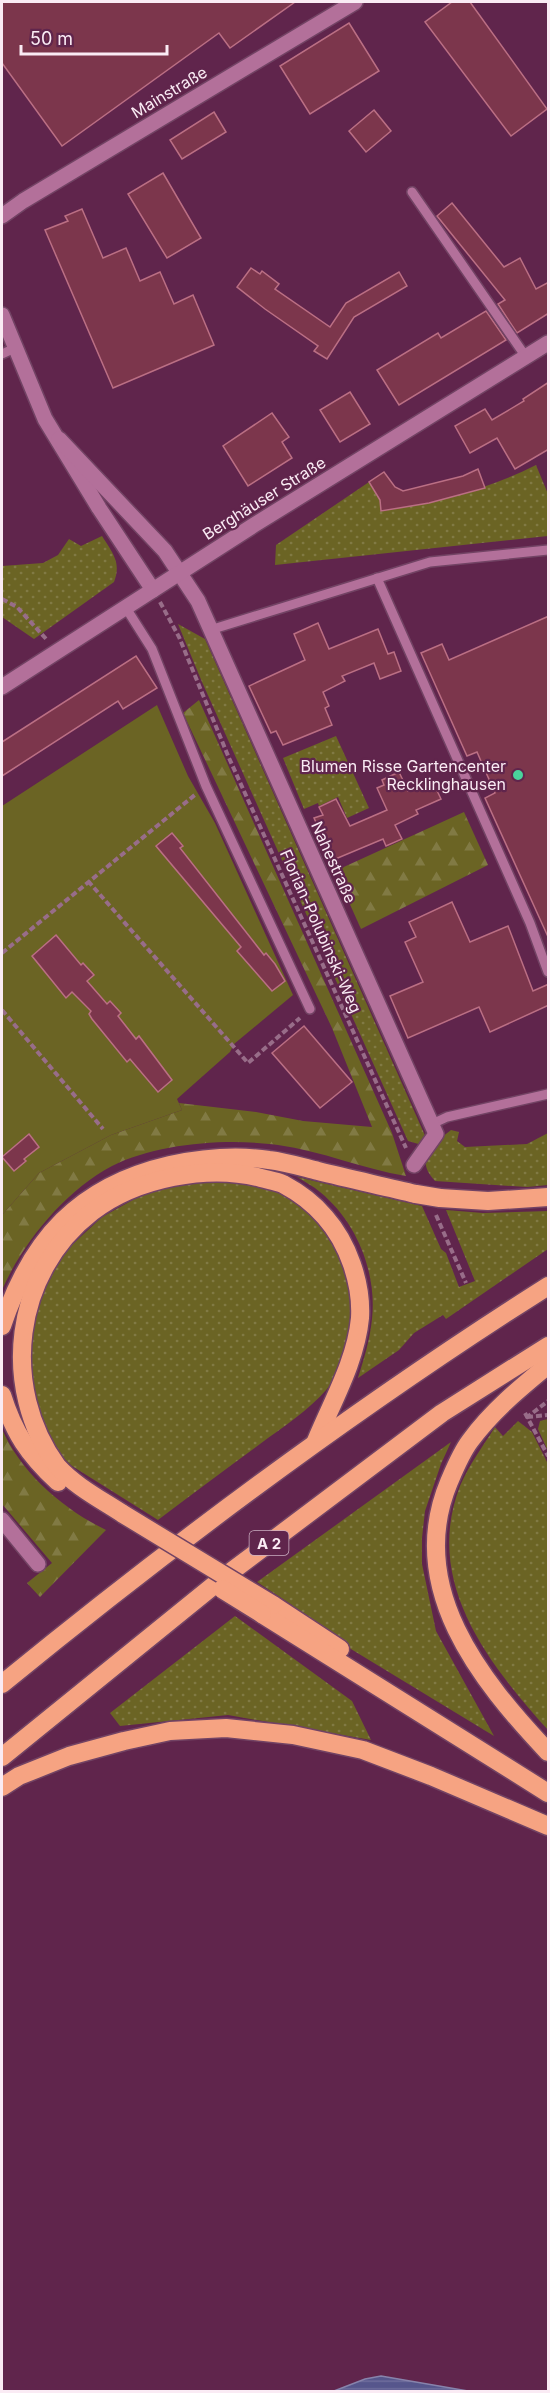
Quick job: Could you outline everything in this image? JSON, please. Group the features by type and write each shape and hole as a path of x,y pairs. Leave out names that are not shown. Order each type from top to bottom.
{"highway":[{"path":"2,1326 11,1299 32,1258 58,1226 76,1208 101,1190 140,1172 196,1160 236,1157 270,1160 416,1194 437,1203 549,1197"},
{"path":"118,1517 56,1465 34,1434 18,1398 13,1352 22,1307 53,1251 71,1230 94,1210 126,1193 170,1177 214,1172 246,1174 282,1183 315,1206 333,1227 346,1250 358,1286 360,1316 355,1347 316,1441"},
{"path":"2,1684 112,1593 316,1441 549,1286"},
{"name":"A 2","path":"2,1756 224,1577 442,1413 549,1346"},
{"path":"549,1365 503,1403 469,1442 442,1498 435,1551 449,1614 468,1654 488,1684 549,1752"},
{"path":"2,1395 12,1425 36,1462 61,1485 118,1517 549,1783"},
{"path":"268,1609 549,1793"},
{"path":"2,1787 19,1776 69,1756 124,1741 170,1731 226,1728 293,1735 363,1750 432,1776 549,1826"}],"street":[{"name":"Mainstraße","path":"2,216 23,201 355,2"},
{"path":"2,315 8,351 45,419 99,508 153,590"},
{"name":"Berghäuser Straße","path":"2,687 56,650 549,343"},
{"path":"59,439 165,551 179,573"},
{"name":"Nahestraße","path":"179,573 198,601 432,1124"},
{"path":"414,1165 436,1134 432,1124"},
{"path":"2,1520 38,1564"}],"lane":[{"path":"412,192 526,357"},
{"path":"210,630 430,562 549,550"},
{"path":"377,578 530,923 549,972"},
{"path":"126,608 152,649 206,786 310,1009"},
{"path":"432,1124 447,1117 549,1094"}],"path":[{"name":"Florian-Polubinski-Weg","path":"153,590 179,637 229,758 414,1165"},
{"path":"2,599 17,607 56,650"},
{"path":"2,953 206,786"},
{"path":"88,881 248,1063 310,1009"},
{"path":"2,1010 103,1129"},
{"path":"437,1203 466,1283"},
{"path":"526,1415 549,1401"},
{"path":"526,1415 549,1415"},
{"path":"526,1415 549,1456"}],"green space":[{"path":"536,465 548,494 548,536 275,565 276,545 369,482 380,500 382,511 461,494 518,474"},
{"path":"102,536 116,563 114,582 34,639 2,617 2,566 43,563 58,555 69,539 81,546"},
{"path":"178,624 205,639 427,1140 422,1145 408,1141"},
{"path":"199,700 392,1133 406,1176 294,1148 258,1143 194,1144 150,1152 112,1166 78,1189 47,1219 34,1236 21,1254 2,1290 2,1215 39,1173 111,1135 182,1110 179,1103 256,1112 303,1121 372,1127 332,1028 183,713"},
{"path":"157,705 188,776 215,823 293,995 234,1044 230,1052 177,1099 182,1110 111,1135 39,1173 2,1215 2,806"},
{"path":"336,736 369,808 347,818 338,797 319,806 318,803 304,809 283,758"},
{"path":"464,812 488,865 361,929 335,871"},
{"path":"451,1130 459,1132 457,1141 465,1147 527,1144 548,1133 548,1185 527,1187 435,1181 426,1166 426,1159 432,1147"},
{"path":"297,1177 422,1206 441,1249 446,1253 459,1287 475,1281 446,1210 483,1213 548,1211 548,1249 446,1319 443,1315 414,1333 399,1350 358,1378 372,1319 373,1302 368,1267 354,1233 333,1204 312,1186"},
{"path":"241,1179 280,1192 299,1203 316,1218 329,1236 346,1277 350,1299 350,1321 346,1343 334,1378 312,1404 158,1520 72,1466 57,1452 30,1408 29,1314 60,1256 102,1217 149,1191 180,1181"},
{"path":"548,1419 548,1451 538,1429 540,1421"},
{"path":"518,1421 532,1432 548,1464 548,1730 525,1704 484,1649 468,1619 456,1588 450,1555 451,1521 464,1478 495,1427 503,1436"},
{"path":"2,1429 20,1460 45,1488 74,1512 106,1530 40,1597 27,1583 52,1563 2,1504"},
{"path":"451,1442 425,1511 422,1564 436,1631 494,1736 290,1612 292,1605 257,1582"},
{"path":"235,1616 352,1701 371,1740 228,1715 120,1726 110,1713"}],"shaded area":[{"path":"381,2376 468,2391 334,2391 365,2379"}],"building":[{"path":"2,2 295,2 230,48 219,33 62,146 2,63"},
{"path":"452,2 470,2 547,109 511,136 425,22"},
{"path":"349,23 379,71 310,114 280,66"},
{"path":"374,110 391,131 366,152 349,131"},
{"path":"214,112 226,132 182,159 170,140"},
{"path":"163,173 201,238 167,258 128,194"},
{"path":"452,203 504,267 520,258 536,289 549,282 549,313 517,333 498,304 505,300 437,216"},
{"path":"82,209 103,258 126,248 140,281 160,272 174,304 193,295 214,345 113,388 45,230 68,221 65,216"},
{"path":"251,268 260,274 262,271 279,284 275,289 330,327 346,303 399,272 407,286 354,317 327,359 314,351 318,346 237,287"},
{"path":"486,311 506,340 399,405 377,370 438,333 441,338"},
{"path":"549,382 549,449 515,469 497,438 470,453 455,426 485,409 492,420 524,401 523,399"},
{"path":"350,392 370,424 340,442 320,410"},
{"path":"272,413 289,437 282,442 292,458 248,486 223,446"},
{"path":"478,469 485,488 429,503 381,511 380,500 369,482 384,472 395,487 403,491 463,476"},
{"name":"Blumen Risse Gartencenter Recklinghausen","path":"549,616 549,939 485,798 495,793 477,752 467,756 421,653 442,644 449,660"},
{"path":"318,623 329,649 378,629 388,654 394,652 401,671 380,679 374,663 342,676 345,681 323,692 329,706 325,708 332,725 283,745 276,731 271,733 249,686 305,660 294,634"},
{"path":"136,656 157,688 123,709 118,701 2,776 2,742"},
{"path":"399,772 408,791 432,780 441,799 416,810 418,814 395,825 402,839 386,846 383,839 333,860 314,818 323,815 319,807 336,799 350,826 387,810 377,788 384,785 382,780"},
{"path":"172,833 183,846 180,848 264,955 266,953 275,964 285,981 272,991 237,951 241,947 156,846"},
{"path":"452,902 470,942 508,926 533,991 549,984 549,1005 490,1032 479,1007 408,1038 390,996 423,982 405,942 416,937 409,922"},
{"path":"56,935 81,965 83,963 94,975 87,981 107,1004 110,1001 121,1013 118,1016 136,1039 139,1036 172,1080 158,1092 130,1059 127,1062 92,1019 89,1014 91,1011 72,992 66,998 32,956"},
{"path":"304,1026 352,1082 320,1108 272,1053"},
{"path":"29,1134 39,1147 14,1171 2,1157"}],"place":[{"name":"Blumen Risse Gartencenter Recklinghausen","path":"518,775"}]}
